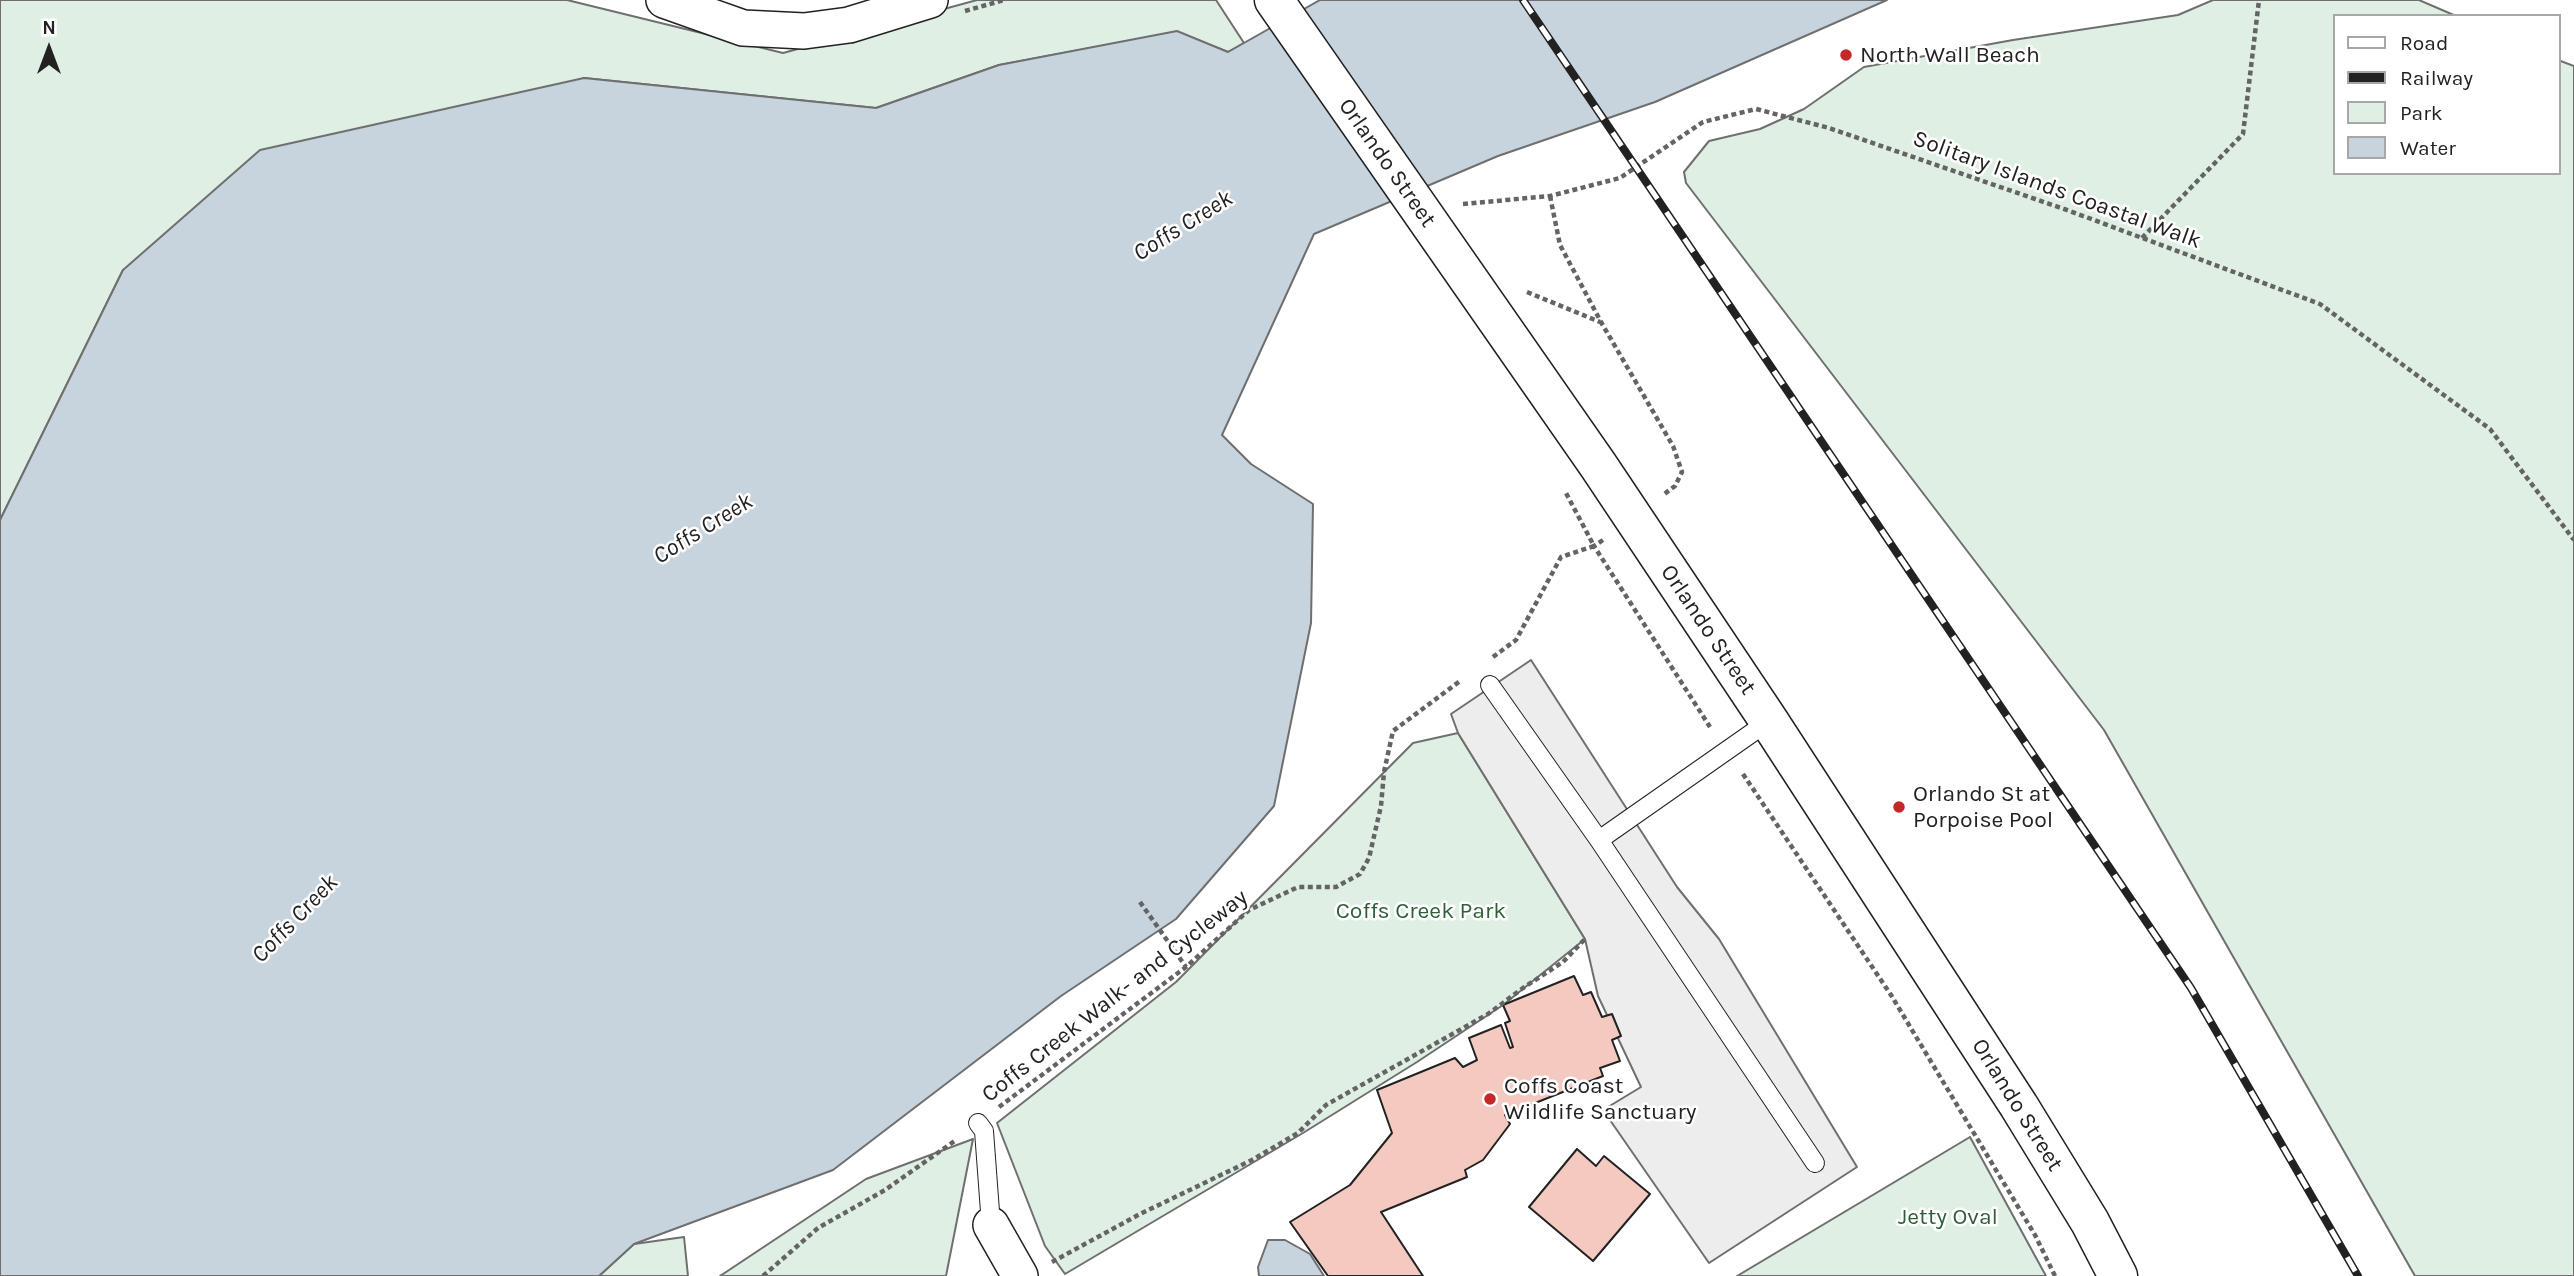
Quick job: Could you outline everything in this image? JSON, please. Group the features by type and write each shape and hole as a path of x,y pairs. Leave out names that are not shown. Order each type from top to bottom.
{"street":[{"path":"664,0 743,28 804,32 849,25 930,0"},
{"name":"Orlando Street","path":"1274,0 1435,206 1598,465 2020,1106 2090,1222 2118,1276"},
{"path":"991,1225 1034,1270"}],"lane":[{"path":"1490,685 1599,840 1815,1163"},
{"path":"1599,840 1769,721"},
{"path":"978,1123 984,1131 991,1225"}],"path":[{"path":"2143,238 2243,134 2259,0"},
{"name":"Solitary Islands Coastal Walk","path":"1435,206 1550,196 1620,178 1703,122 1756,109 1829,128 2067,210 2320,304 2490,429 2574,540"},
{"path":"1550,196 1560,245 1673,446 1682,471 1675,486"},
{"path":"1518,288 1601,322"},
{"path":"1563,487 1594,546 1891,995 2035,1235 2055,1276"},
{"path":"1487,662 1516,640 1561,557 1594,546"},
{"name":"Coffs Creek Walk- and Cycleway","path":"763,1276 818,1228 885,1190 1186,967 1249,910 1298,887 1336,887 1360,874 1369,858 1393,732 1468,676"},
{"path":"1140,902 1186,967"},
{"path":"1034,1270 1140,1214 1252,1160 1298,1133 1326,1105 1488,1014 1563,962 1585,939"}],"green space":[{"path":"0,0 567,0 783,53 977,0 1216,0 1244,43 1228,52 1177,32 999,65 876,108 584,78 123,270 0,520"},
{"path":"2213,0 2419,0 2451,14 2332,14 2332,175 2560,175 2560,61 2574,66 2574,1276 2415,1276 2104,730 1686,183 1684,172 1709,141 1760,129 1804,109 1864,67 2013,40 2178,15"},
{"name":"Coffs Creek Park","path":"1458,733 1585,939 1503,1005 1417,1062 1065,1274 1045,1246 997,1123 1176,982 1413,743"},
{"name":"Jetty Oval","path":"1970,1137 2046,1276 1737,1276"},
{"path":"973,1139 946,1276 720,1276 866,1179"},
{"path":"684,1237 688,1276 599,1276 634,1244"}],"shaded area":[{"path":"1531,660 1677,887 1719,939 1857,1167 1709,1263 1603,1110 1641,1087 1598,996 1585,939 1458,733 1451,714"}],"water":[{"name":"Coffs Creek","path":"1320,0 1887,0 1655,102 1498,156 1314,234 1222,435 1251,464 1313,504 1311,623 1274,806 1176,919 1061,996 833,1170 634,1244 599,1276 0,1276 0,520 123,270 260,150 584,78 876,108 999,65 1177,31 1228,52"},
{"path":"1268,1240 1285,1240 1310,1254 1324,1276 1259,1276 1258,1267"}],"building":[{"path":"1574,976 1583,995 1591,992 1602,1017 1612,1014 1621,1036 1612,1040 1620,1061 1600,1068 1603,1076 1505,1115 1510,1124 1483,1160 1465,1170 1467,1177 1381,1212 1423,1276 1328,1276 1290,1222 1350,1185 1392,1133 1377,1090 1455,1058 1463,1067 1477,1060 1469,1038 1501,1025 1510,1048 1513,1047 1505,1023 1510,1021 1503,1005"},
{"path":"1577,1149 1596,1166 1604,1156 1650,1194 1593,1261 1529,1207"}],"railway":[{"path":"1523,0 2191,988 2358,1276"}],"place":[{"name":"North Wall Beach","path":"1846,55"},
{"name":"Orlando St at Porpoise Pool","path":"1899,807"},
{"name":"Coffs Coast Wildlife Sanctuary","path":"1490,1099"}]}
